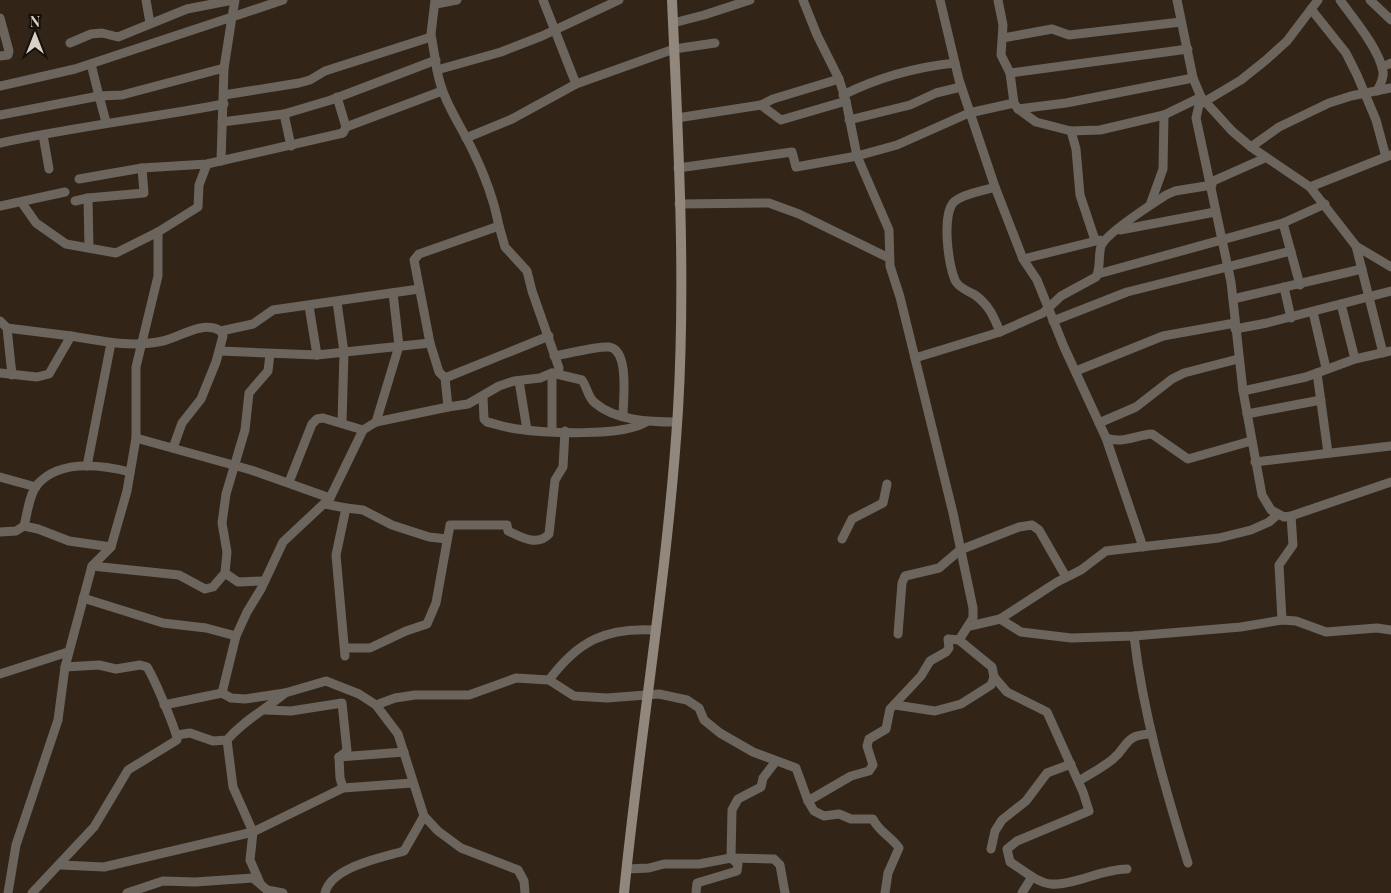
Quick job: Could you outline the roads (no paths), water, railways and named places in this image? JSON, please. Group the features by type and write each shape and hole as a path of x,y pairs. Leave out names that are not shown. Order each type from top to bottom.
{"street":[{"path":"146,0 150,23"},
{"path":"70,42 91,34 102,33 118,37 187,9 234,0 224,68 221,161"},
{"path":"0,86 91,64 284,0"},
{"path":"457,0 435,2 431,37 437,70 442,91 466,138 489,193 505,247 530,277 532,291 559,368 555,374 552,431"},
{"path":"543,0 576,84"},
{"path":"437,70 501,52 619,0"},
{"path":"624,893 668,526 677,422 680,348 679,204 672,0"},
{"path":"673,23 704,16 750,0"},
{"path":"803,0 817,36 839,79 857,156 866,182 889,230 890,266 915,358 973,608 973,618 970,626 960,640"},
{"path":"940,0 961,87 995,187 1023,259 1036,280 1106,438 1143,547"},
{"path":"998,0 1003,25 1001,55 1010,73 1016,106 1036,122 1071,131 1105,129 1164,115 1203,99 1241,80 1287,41 1318,0"},
{"path":"1177,0 1193,78 1203,99 1232,131 1251,147 1310,187 1356,246 1369,296 1387,352 1355,359 1326,368 1317,373 1243,391"},
{"path":"1340,0 1371,44 1382,67 1383,77 1377,91"},
{"path":"1370,0 1391,20"},
{"path":"1310,9 1346,53 1376,120 1388,156 1310,187"},
{"path":"0,18 9,51 8,55 0,56"},
{"path":"1003,38 1052,29 1069,35 1181,22"},
{"path":"0,143 106,122 154,117 310,80 325,71 431,37"},
{"path":"466,138 512,119 576,84 674,50 715,42"},
{"path":"1010,73 1188,49"},
{"path":"222,122 260,119 284,114 337,97 436,60"},
{"path":"760,104 781,120 844,98 864,84 937,65 955,63"},
{"path":"1382,67 1391,63"},
{"path":"91,64 106,122"},
{"path":"0,115 99,96 122,95 224,68"},
{"path":"678,168 792,152 796,168 857,156 897,145 969,113 1016,106 1066,103 1193,78"},
{"path":"677,118 760,104 839,79"},
{"path":"849,120 910,105 936,93 961,87"},
{"path":"1251,147 1279,127 1322,106 1342,98 1391,88"},
{"path":"346,126 442,91"},
{"path":"79,179 142,168 207,164 343,133 346,126 337,97"},
{"path":"1203,99 1199,105 1196,118 1212,184 1215,212 1234,298 1238,359 1254,462 1265,503 1277,515 1291,516 1391,482"},
{"path":"284,114 291,146"},
{"path":"1148,208 1164,169 1164,115"},
{"path":"915,358 1000,332 1048,310 1061,296 1093,281 1098,274 1101,247 1080,195 1076,149 1071,131"},
{"path":"43,135 49,169"},
{"path":"1023,259 1099,240 1175,191 1212,184 1266,158"},
{"path":"22,203 36,223 66,244 120,252 158,232 198,207 199,185 207,164"},
{"path":"75,201 144,193 142,168"},
{"path":"995,187 958,199 950,206 946,218 954,276 957,283 984,303 992,312 1000,332"},
{"path":"0,212 0,206 22,203 65,192"},
{"path":"88,198 89,248"},
{"path":"679,204 769,203 799,214 890,258"},
{"path":"1098,274 1284,222 1325,204"},
{"path":"1114,231 1215,212"},
{"path":"1284,222 1300,284"},
{"path":"448,407 445,378 440,372 430,343 414,260 415,256 499,226"},
{"path":"8,893 16,845 58,720 68,652 92,566 111,547 130,472 136,438 136,367 158,276 158,232"},
{"path":"1356,246 1391,267"},
{"path":"1053,321 1127,292 1291,251"},
{"path":"1234,298 1362,269"},
{"path":"1284,288 1291,318"},
{"path":"0,321 7,328 111,343 141,343 180,336 199,328 221,331 253,324 267,312 273,310 419,289"},
{"path":"1076,371 1163,336 1291,318 1391,291"},
{"path":"376,422 398,346 393,293"},
{"path":"337,302 344,352 342,422"},
{"path":"1341,304 1355,359"},
{"path":"309,306 317,355"},
{"path":"1313,312 1326,368"},
{"path":"7,328 12,375"},
{"path":"173,448 182,423 201,399 220,351 221,331"},
{"path":"0,373 37,377 49,374 71,336"},
{"path":"445,378 548,336"},
{"path":"87,466 111,343"},
{"path":"220,351 317,355 430,343"},
{"path":"554,356 609,347 619,353 623,362 623,416"},
{"path":"92,566 179,575 205,589 213,587 225,573 227,552 222,523 226,494 245,430 249,393 268,371 270,354"},
{"path":"1098,423 1136,407 1172,379 1184,373 1238,359"},
{"path":"1317,373 1328,453"},
{"path":"222,693 236,636 283,542 327,501 363,430 376,422 468,404 483,397 498,386 519,380 555,374 582,380 594,403 623,416 646,422 677,422"},
{"path":"519,380 527,430"},
{"path":"483,397 484,418 487,422 515,429 552,431 629,430 646,422"},
{"path":"1247,414 1321,400"},
{"path":"289,482 312,424 317,419 323,418 342,422 363,430"},
{"path":"346,508 336,555 345,652 370,648 406,631 428,624 436,603 450,525 507,525 508,531 521,537 536,541 544,540 549,534 555,480 564,468 565,431"},
{"path":"1106,438 1126,440 1152,434 1188,459 1251,440"},
{"path":"136,438 289,482 327,501 346,508 363,510 401,528 429,537 447,539"},
{"path":"1254,462 1391,446"},
{"path":"0,532 16,531 24,526 36,487 50,475 98,465 130,472"},
{"path":"0,476 36,487"},
{"path":"842,539 852,519 883,502 887,484"},
{"path":"970,626 1000,619 1066,577 1081,570 1102,553 1227,536 1251,530 1269,522 1277,515"},
{"path":"1282,620 1279,565 1293,545 1291,516"},
{"path":"24,526 38,529 69,541 111,547"},
{"path":"898,634 902,583 905,576 939,568 960,550 1019,527 1032,526 1039,530 1066,577"},
{"path":"225,573 238,582 263,581"},
{"path":"83,598 163,623 206,628 236,636"},
{"path":"1000,619 1012,628 1029,633 1072,638 1134,636 1241,628 1282,620 1296,621 1326,632 1377,628 1391,630"},
{"path":"549,680 559,666 590,639 622,630 655,630"},
{"path":"1134,636 1140,687 1151,734 1188,863"},
{"path":"808,801 851,776 869,771 873,765 867,746 869,739 886,729 888,715 930,661 946,652 949,648 948,638 960,640 992,667 994,677 1007,692 1047,712 1079,781 1089,811 1032,833 1017,841 1007,849 1010,862 1032,877 1051,884 1111,869 1128,869"},
{"path":"0,674 68,652"},
{"path":"32,893 61,865 94,827 128,770 177,740 177,735 156,682 147,667 140,665 116,669 98,665 65,667"},
{"path":"895,706 927,711 944,710 961,704 981,693 991,685 994,677"},
{"path":"376,704 395,698 415,695 469,695 516,678 549,680 574,696 607,698 647,694 687,700 698,708 704,720 720,733 753,752 796,768 808,801 814,811 824,816 839,814 851,819 873,819 876,826 894,840 899,848 888,873 885,893"},
{"path":"164,705 222,693 231,698 285,693 326,680 359,694 376,704 398,734 424,816 438,831 461,848 518,870 524,880 525,893"},
{"path":"177,735 190,733 213,741 227,740 250,717 265,710 285,693"},
{"path":"265,710 291,711 342,703 347,751 339,757"},
{"path":"1079,781 1116,757 1124,743 1138,735 1151,734"},
{"path":"227,740 234,787 253,832 250,860 257,879 267,890"},
{"path":"339,757 404,752"},
{"path":"339,757 340,778 343,788"},
{"path":"731,858 732,810 738,799 761,787 764,778 776,761"},
{"path":"991,849 995,831 1002,820 1026,800 1047,773 1071,764"},
{"path":"61,865 104,867 253,832 343,788 412,782"},
{"path":"324,893 327,884 332,878 404,851 424,816"},
{"path":"627,869 664,864 698,864 731,858 767,858 777,861 785,893"},
{"path":"696,893 697,883 737,871 738,864 731,858"},
{"path":"1022,893 1032,877"},
{"path":"127,893 163,881 195,882 253,878 267,890 283,893"}]}
